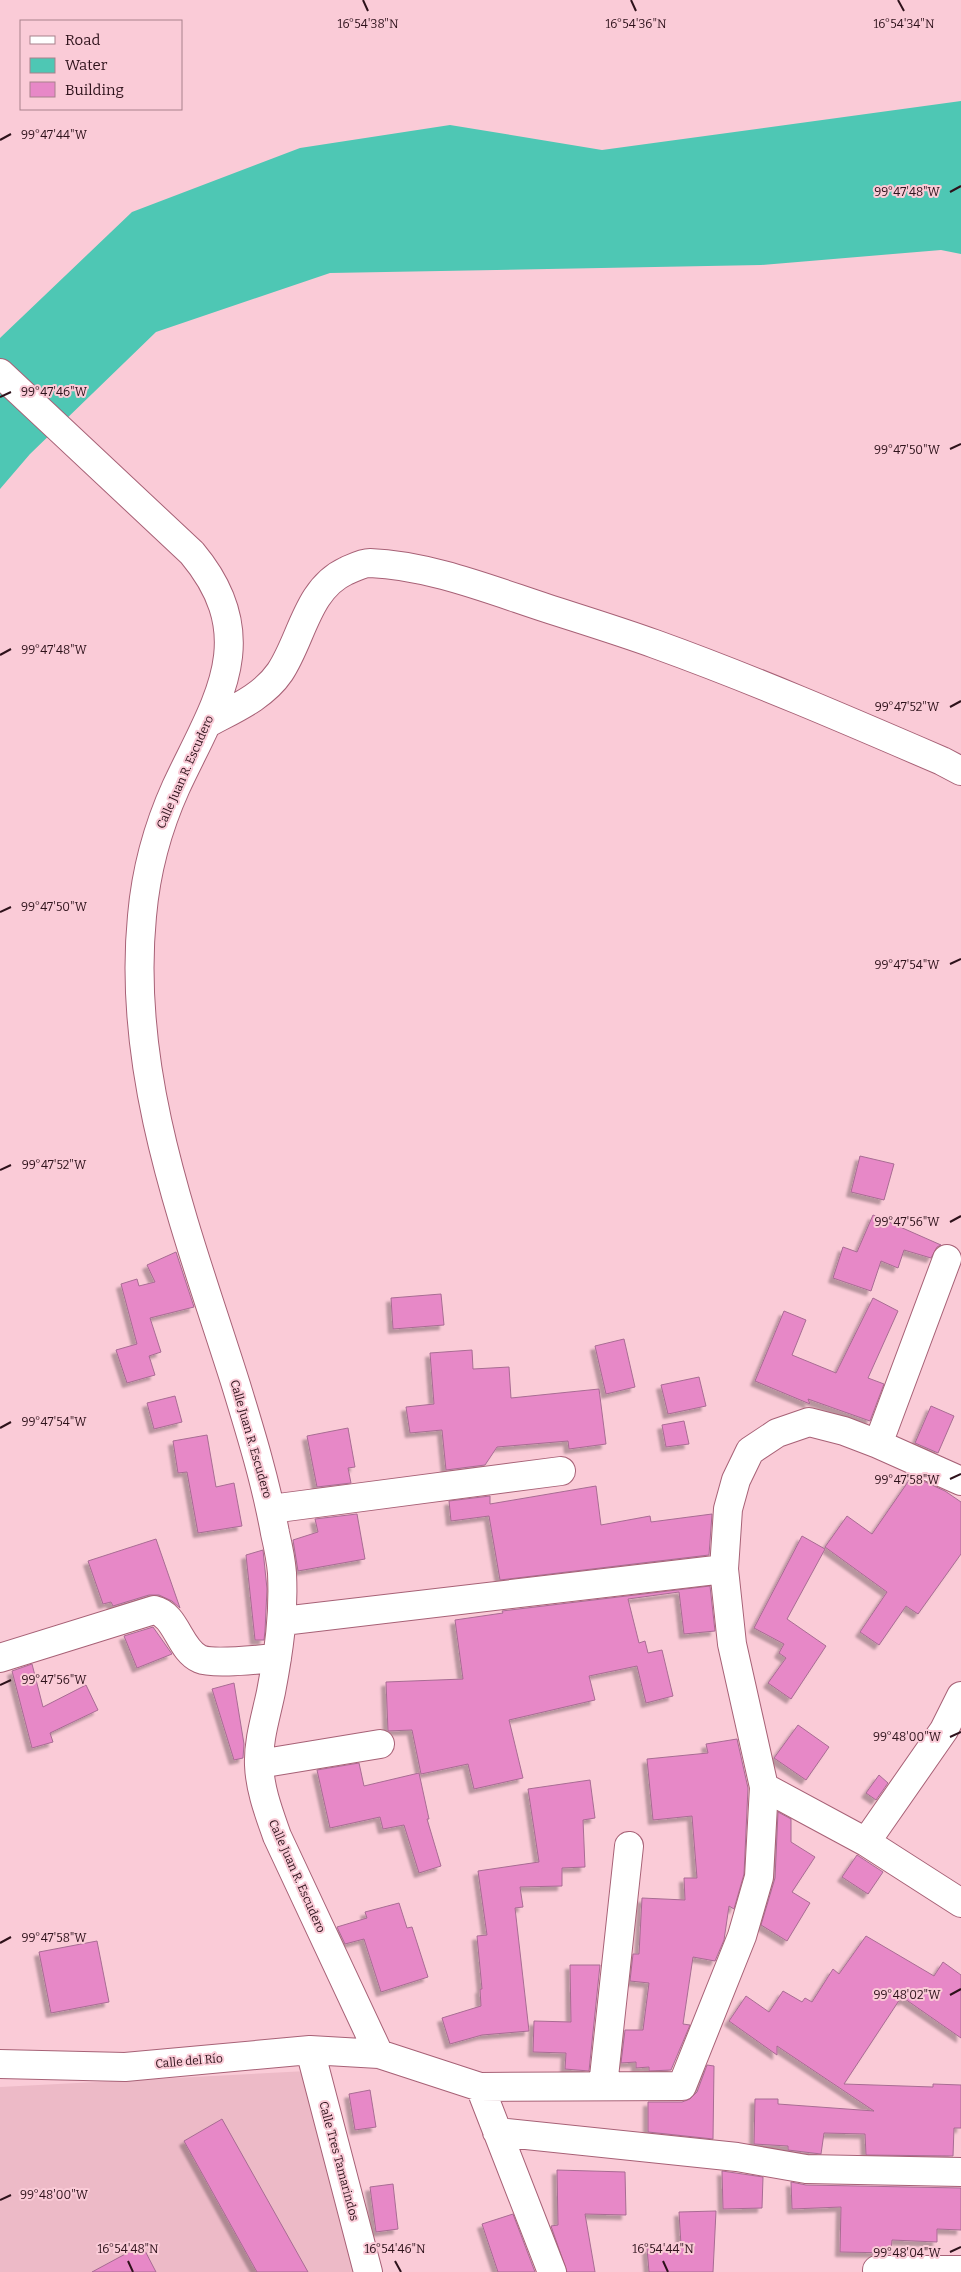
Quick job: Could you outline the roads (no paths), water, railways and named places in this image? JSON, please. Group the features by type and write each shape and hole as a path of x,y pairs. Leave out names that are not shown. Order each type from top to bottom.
{"street":[{"name":"Calle Juan R. Escudero","path":"0,373 176,537 205,569 221,600 229,638 227,670 208,722 175,790 151,852 142,917 140,959 143,1030 161,1141 180,1211 251,1432 271,1509 282,1569 283,1621 262,1735 259,1764 265,1804 277,1836 379,2054"},
{"path":"208,722 235,708 266,687 280,672 314,602 326,584 343,572 367,563 409,567 476,584 655,643 792,697 934,757 961,771"},
{"path":"878,1444 947,1259"},
{"path":"379,2054 480,2087 682,2086 742,1936 759,1877 764,1788 732,1644 724,1569 728,1509 736,1480 750,1451 777,1433 809,1422 844,1431 878,1444 961,1481"},
{"path":"271,1509 561,1470"},
{"path":"283,1621 724,1569"},
{"path":"0,1658 154,1610 166,1615 188,1648 200,1659 218,1662 277,1658"},
{"path":"866,1842 944,1730 961,1696"},
{"path":"259,1764 380,1744"},
{"path":"764,1788 866,1842 961,1903"},
{"path":"603,2086 629,1846"},
{"name":"Calle del Río","path":"0,2064 125,2067 310,2050 379,2054"},
{"name":"Calle Tres Tamarindos","path":"310,2050 368,2272"},
{"path":"480,2087 552,2272"},
{"path":"497,2132 737,2158 806,2169 961,2172"},
{"path":"877,2270 961,2270"}],"water":[{"path":"961,101 961,254 941,250 761,265 330,273 156,332 30,454 0,489 0,338 132,212 300,148 450,125 602,150"}]}
